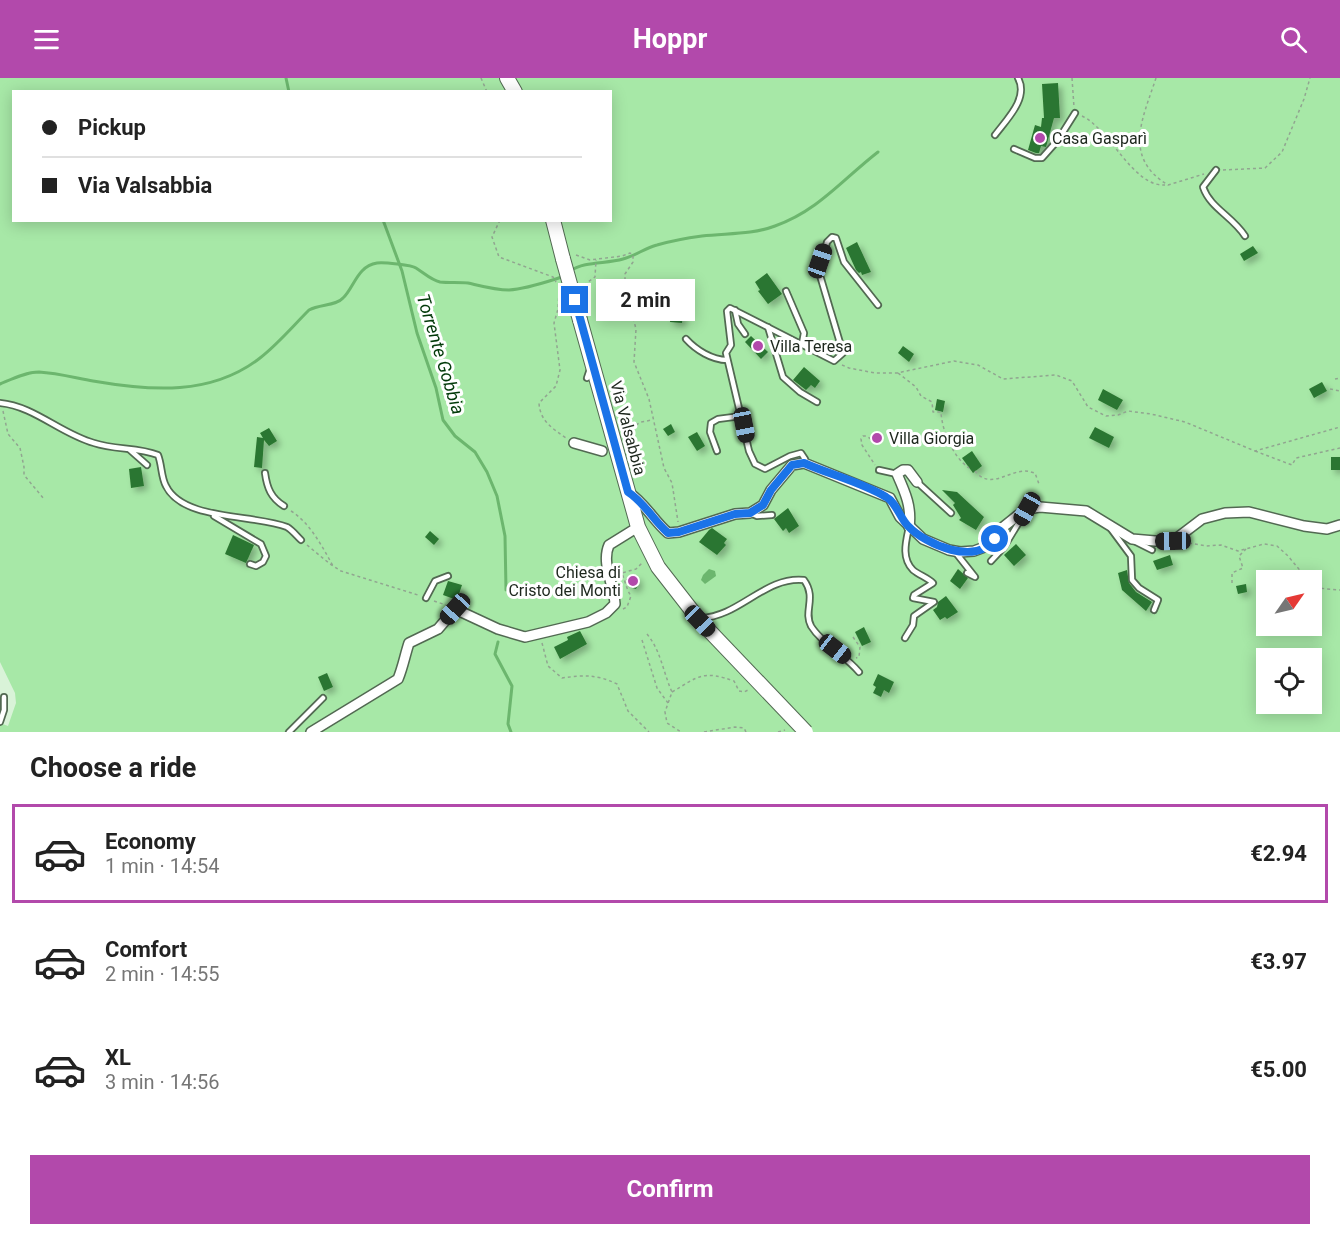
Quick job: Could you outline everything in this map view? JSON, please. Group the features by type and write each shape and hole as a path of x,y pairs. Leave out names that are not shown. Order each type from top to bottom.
{"main road":[{"name":"Via Valsabbia","path":"554,222 638,527 658,567 699,619 806,732"}],"street":[{"path":"574,443 602,451"},
{"path":"628,492 639,499 668,533 679,532 735,514 750,513 763,505 771,490 792,465 804,463 890,498 909,527 923,539 954,551 974,551 990,545 1002,528 1027,509 1040,507 1086,511 1132,539 1173,541 1202,519 1225,513 1249,512 1304,526 1327,528 1340,525"},
{"path":"909,527 911,515 907,497 897,474 908,470 917,482"},
{"path":"311,732 398,679 410,643 438,629 455,609 498,629 525,637 588,622 606,613 615,604 605,555 609,545 618,535 638,527"}],"lane":[{"path":"996,135 1022,96 1021,83 1018,78"},
{"path":"1014,149 1035,159 1042,158 1058,140 1075,113"},
{"path":"1216,170 1203,186 1205,194 1211,203 1226,214 1245,236"},
{"path":"804,463 801,453 765,469 755,464 749,451 727,360 726,353 731,345 727,311 730,308 735,310 834,361 843,352 819,272 820,261 829,238 836,238 844,262 878,305"},
{"path":"786,291 804,333 802,345"},
{"path":"735,310 738,324 745,334"},
{"path":"768,327 783,377 800,392 817,402"},
{"path":"686,339 719,360 727,360"},
{"path":"587,378 593,364"},
{"path":"0,403 10,404 31,412 64,432 95,444 146,450 158,454 166,488 178,499 261,544 266,556 263,562 256,566 250,564"},
{"path":"717,451 710,432 711,423 718,419 741,416"},
{"path":"128,449 138,455 147,465"},
{"path":"879,470 897,474"},
{"path":"265,473 266,485 275,501 284,506"},
{"path":"917,482 951,513"},
{"path":"991,561 1004,547 1027,509"},
{"path":"750,513 757,516 772,515"},
{"path":"208,514 260,519 289,528 301,540"},
{"path":"1109,524 1114,535 1131,556 1132,580 1139,588 1158,600 1154,610"},
{"path":"905,638 913,625 914,616 934,602 913,598 914,595 933,584 912,569 909,563 904,548 909,527"},
{"path":"1132,539 1152,550"},
{"path":"954,551 975,577 967,573"},
{"path":"426,598 435,580 448,576"},
{"path":"699,619 728,611 768,588 794,579 804,580 810,588 808,615 810,625 859,672"},
{"path":"0,722 4,710 4,697"},
{"path":"290,732 323,698"}],"path":[{"path":"1072,78 1075,113 1084,116 1107,135 1136,172 1158,185 1216,170 1265,168 1282,152 1304,99 1310,78"},
{"path":"1156,78 1142,120 1140,140 1143,162 1154,177 1168,184"},
{"path":"499,222 492,237 499,257 553,277 560,289 554,323 560,370 556,386 539,403 539,406 544,422 574,443"},
{"path":"562,256 590,260 633,255 633,262 625,274 625,286 636,328 634,362 649,399 664,468 672,483 679,532"},
{"path":"595,277 596,259"},
{"path":"834,361 849,368 875,373 897,373 915,367 954,361 978,365 1003,379 1056,375 1072,381 1088,407 1106,416 1128,411 1185,422 1292,465 1296,458 1340,448"},
{"path":"897,373 916,387 921,396 933,402 933,412 941,412 953,449 963,464 969,468"},
{"path":"1335,379 1340,378"},
{"path":"1330,389 1340,392"},
{"path":"6,415 8,434 20,448 24,475 44,499"},
{"path":"636,425 652,420"},
{"path":"1255,451 1340,428"},
{"path":"871,439 866,435 863,436 862,445 879,470"},
{"path":"975,471 989,480 1001,479 1023,471 1035,473 1039,484"},
{"path":"284,506 299,516 314,534 333,566"},
{"path":"301,540 341,571 455,609"},
{"path":"1173,541 1206,546 1221,545 1238,550 1264,544 1277,546 1300,570"},
{"path":"1232,584 1232,573 1243,568 1239,556 1246,549"},
{"path":"622,609 627,607 631,596 627,591 622,573 636,569 642,562"},
{"path":"630,571 632,577"},
{"path":"1322,588 1340,590"},
{"path":"540,633 549,666 562,678 601,676 617,684 628,711 648,732"},
{"path":"647,634 658,650 672,692"},
{"path":"850,661 859,657 860,647 853,637"},
{"path":"642,640 657,688 668,703"},
{"path":"681,732 667,723 665,712 672,692 702,675 719,676 734,681 739,691 744,693 749,689"},
{"path":"704,732 735,727 744,728 746,732"},
{"path":"778,732 788,729"}],"shaded area":[{"path":"0,78 1340,78 1340,732 0,732 0,723 8,726 16,703 15,693 0,662"},
{"path":"709,569 715,571 716,576 705,584 701,580"}],"building":[{"path":"1058,83 1060,118 1054,118 1046,147 1041,146 1039,153 1028,150 1035,125 1041,127 1042,118 1044,118 1042,84"},
{"path":"857,242 871,272 862,275 856,270 846,248"},
{"path":"1253,246 1258,253 1244,261 1240,254"},
{"path":"767,273 782,294 768,304 758,291 760,290 755,282"},
{"path":"671,312 683,313 682,323 670,322"},
{"name":"Villa Teresa","path":"751,336 768,352 761,359 745,342"},
{"path":"903,346 914,354 909,362 898,353"},
{"path":"804,367 820,381 815,388 811,385 806,390 793,380"},
{"path":"1322,382 1327,391 1314,398 1309,389"},
{"path":"1103,389 1123,400 1117,410 1098,400"},
{"path":"937,399 945,401 943,412 935,410"},
{"path":"671,424 675,432 668,436 663,429"},
{"path":"1095,427 1114,437 1109,448 1089,438"},
{"path":"269,428 277,441 269,446 264,440 262,468 254,467 257,437 263,438 260,433"},
{"path":"697,432 705,446 697,451 688,437"},
{"path":"972,451 982,466 973,473 962,458"},
{"path":"1331,457 1340,457 1340,470 1331,470"},
{"path":"141,467 144,486 131,488 129,469"},
{"path":"942,490 957,492 984,517 976,530 959,520 961,518 953,505 955,503"},
{"path":"788,508 799,526 789,533 786,528 783,531 774,519"},
{"path":"712,528 727,539 724,543 726,545 717,555 699,542"},
{"path":"430,531 439,539 434,545 425,537"},
{"path":"233,535 254,545 246,563 225,554"},
{"path":"1016,544 1026,555 1014,566 1004,555"},
{"path":"1170,555 1173,565 1157,570 1153,561"},
{"path":"958,569 968,578 960,589 950,581"},
{"path":"1127,570 1129,583 1136,592 1152,602 1146,611 1122,590 1118,573"},
{"name":"Chiesa di Cristo dei Monti","path":"637,575 639,583 636,589 629,587 626,579"},
{"path":"448,581 462,585 457,600 443,595"},
{"path":"1246,584 1247,592 1238,594 1236,586"},
{"path":"946,596 958,612 947,619 945,617 940,620 933,610"},
{"path":"864,627 871,642 862,646 855,632"},
{"path":"580,631 587,644 560,659 554,647"},
{"path":"327,673 333,687 324,691 318,677"},
{"path":"878,674 894,682 889,693 884,690 881,697 873,693 876,687 873,685"}],"waterway":[{"name":"Torrente Gobbia","path":"286,78 289,90"},
{"path":"570,271 589,264 623,259 653,246 673,241 748,232 775,226 804,212 830,194 878,152"},
{"name":"Torrente Gobbia","path":"384,222 402,271 417,333 436,388 443,420 455,436 475,452 497,496 505,536 506,590"},
{"path":"0,384 34,372 158,388 180,388 221,379 260,358 309,310 340,301 360,273 370,265 377,263 413,267 440,282 468,283 504,290 529,287 562,277"},
{"path":"498,642 495,654 512,686 508,724 511,732"}],"place":[{"name":"Casa Gasparì","path":"1040,138"},
{"name":"Villa Teresa","path":"758,346"},
{"name":"Villa Giorgia","path":"877,438"},
{"name":"Chiesa di Cristo dei Monti","path":"633,581"}],"route":[{"path":"575,300 628,492 639,499 668,533 679,532 735,514 750,513 763,505 771,490 792,465 804,463 890,498 900,517 909,527 923,539 949,550 974,551 990,545 995,539"}]}
